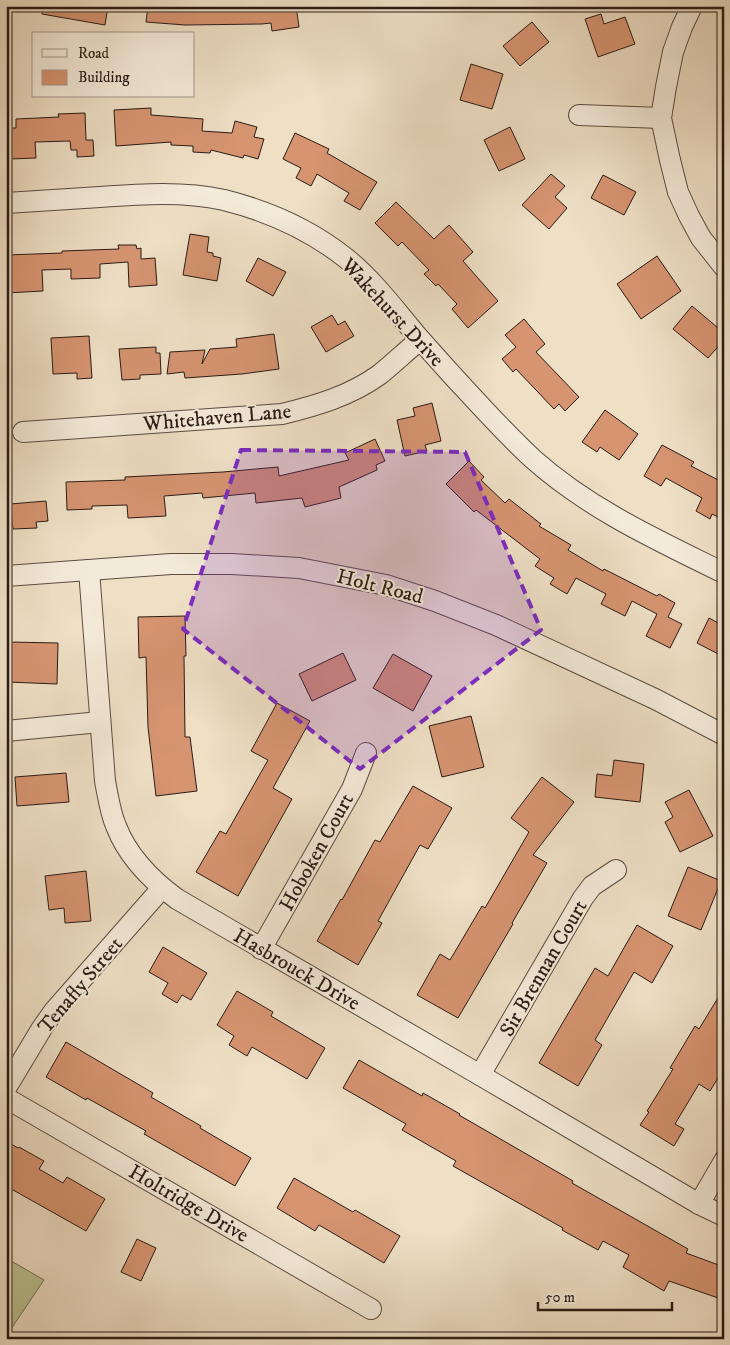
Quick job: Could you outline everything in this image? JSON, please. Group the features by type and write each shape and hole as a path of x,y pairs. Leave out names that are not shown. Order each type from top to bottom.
{"street":[{"path":"692,6 673,52 661,118 678,192 701,238 724,267"},
{"path":"580,115 661,118"},
{"name":"Wakehurst Drive","path":"6,203 118,195 184,194 223,200 256,209 300,227 346,258 371,281 420,340 506,434 535,461 592,504 643,533 724,573"},
{"name":"Whitehaven Lane","path":"23,432 282,414 315,406 341,396 378,376 420,340"},
{"name":"Holt Road","path":"6,576 170,564 267,566 299,568 386,585 434,600 496,624 655,699 724,735"},
{"name":"Hasbrouck Drive","path":"88,570 105,781 110,808 116,826 142,869 177,900 699,1204 724,1216"},
{"path":"6,731 100,722"},
{"name":"Hoboken Court","path":"261,949 352,789 366,753"},
{"name":"Sir Brennan Court","path":"480,1075 583,898 592,886 616,870"},
{"name":"Tenafly Street","path":"6,1088 54,1011 162,888"},
{"name":"Holtridge Drive","path":"6,1098 371,1309"},
{"path":"699,1204 724,1161"}],"highlighted area":[{"path":"241,450 465,452 541,630 360,769 183,629"}],"green space":[{"path":"6,1258 44,1280 7,1335 6,1334"}],"building":[{"path":"42,6 108,6 105,25 42,14"},
{"path":"148,6 296,6 299,27 272,31 271,23 185,25 146,22"},
{"path":"601,14 604,24 625,17 635,44 598,57 585,19"},
{"path":"532,22 549,42 520,66 503,46"},
{"path":"471,64 503,74 492,109 460,100"},
{"path":"151,108 151,115 203,119 202,131 232,133 235,121 257,127 254,137 264,139 258,159 244,155 243,158 211,150 210,153 193,152 193,146 171,145 171,142 116,146 114,110"},
{"path":"85,113 86,140 93,140 94,156 77,157 77,150 71,150 70,141 35,142 36,158 10,159 9,154 6,154 6,128 16,128 16,119 59,117 58,114"},
{"path":"510,127 525,159 499,171 484,140"},
{"path":"295,133 329,149 327,153 377,182 360,210 344,201 349,193 317,174 311,186 296,178 301,168 283,159"},
{"path":"551,174 565,186 555,197 567,208 549,229 522,205"},
{"path":"603,175 636,192 624,215 591,198"},
{"path":"396,202 434,239 449,225 473,252 463,261 498,301 468,328 452,309 457,304 438,284 436,286 424,274 429,270 402,242 398,246 375,223"},
{"path":"190,234 209,237 207,252 221,258 217,281 183,275"},
{"path":"118,245 136,245 137,249 141,248 141,259 155,258 157,285 129,287 128,262 100,264 100,278 71,279 71,269 42,270 43,291 6,293 6,255 119,249"},
{"path":"657,256 681,291 641,319 617,284"},
{"path":"258,258 286,272 273,296 246,281"},
{"path":"692,306 724,333 724,340 708,358 673,329"},
{"path":"332,315 338,325 345,321 354,336 326,352 311,327"},
{"path":"524,319 545,344 536,352 579,397 565,411 559,404 554,409 516,369 513,372 502,359 516,347 505,335"},
{"path":"274,334 279,369 185,378 184,372 167,374 170,352 205,350 202,364 210,349 237,347 236,339"},
{"path":"89,336 92,378 77,379 77,373 53,374 51,338"},
{"path":"156,347 156,353 160,353 161,374 140,375 140,379 122,380 119,349"},
{"path":"432,403 441,441 425,445 427,451 405,456 397,420 415,416 413,408"},
{"path":"605,410 638,434 619,460 600,447 597,452 582,442"},
{"path":"375,439 385,461 376,465 377,470 339,487 341,498 305,507 302,498 256,503 255,493 203,498 202,493 164,496 166,516 128,518 127,505 92,506 92,509 67,510 66,482 125,480 125,477 278,467 279,476 349,460 345,453"},
{"path":"662,445 694,462 691,466 724,483 724,520 712,514 710,519 696,511 702,498 666,478 661,486 644,476"},
{"path":"469,461 484,477 481,480 505,503 509,499 541,524 539,526 571,545 568,550 603,571 604,569 675,603 668,617 682,624 670,648 646,636 657,614 632,601 625,616 601,604 606,594 576,578 567,594 550,584 554,578 535,566 540,559 476,510 474,512 446,484"},
{"path":"46,501 48,521 36,522 37,528 13,529 10,504"},
{"path":"185,616 185,737 190,737 197,791 156,796 148,727 146,657 139,658 138,617"},
{"path":"709,618 724,626 724,657 697,643"},
{"path":"8,642 58,643 57,684 7,682"},
{"path":"343,653 356,680 312,701 299,674"},
{"path":"393,654 432,676 413,711 373,688"},
{"path":"277,703 310,721 273,788 292,799 238,896 196,872 220,831 226,834 268,760 251,751"},
{"path":"471,716 484,767 442,777 429,726"},
{"path":"614,760 644,764 640,802 595,797 597,774 612,776"},
{"path":"66,773 69,802 17,806 15,777"},
{"path":"542,777 574,802 533,855 547,863 458,1018 417,995 440,954 450,960 482,906 485,908 529,832 511,818"},
{"path":"413,786 452,808 428,849 420,845 378,921 382,923 358,965 317,941 375,840 380,842"},
{"path":"689,790 713,836 680,852 665,822 673,817 665,802"},
{"path":"688,867 721,881 701,930 668,916"},
{"path":"86,871 91,921 65,923 64,908 49,910 45,876"},
{"path":"637,925 673,946 652,983 634,972 595,1040 602,1045 578,1086 539,1063 595,968 608,976"},
{"path":"163,947 207,973 191,1000 182,995 177,1003 162,994 168,983 149,972"},
{"path":"724,988 724,1068 710,1091 699,1084 675,1124 684,1129 674,1146 640,1125 673,1069 670,1068 695,1026 699,1029"},
{"path":"237,991 273,1012 271,1016 325,1048 307,1079 252,1047 247,1056 229,1045 234,1036 217,1025"},
{"path":"66,1042 153,1093 151,1097 251,1158 235,1186 144,1134 146,1131 46,1077"},
{"path":"359,1060 422,1096 423,1093 460,1114 573,1181 572,1183 688,1249 686,1253 724,1267 724,1300 669,1281 664,1291 623,1267 629,1255 603,1241 598,1250 453,1166 456,1161 402,1130 406,1124 343,1088"},
{"path":"6,1141 44,1161 39,1169 63,1183 67,1177 105,1199 86,1231 6,1186"},
{"path":"294,1178 353,1212 355,1210 400,1236 384,1263 319,1225 315,1231 277,1208"},
{"path":"137,1239 156,1248 141,1281 121,1272"}]}
